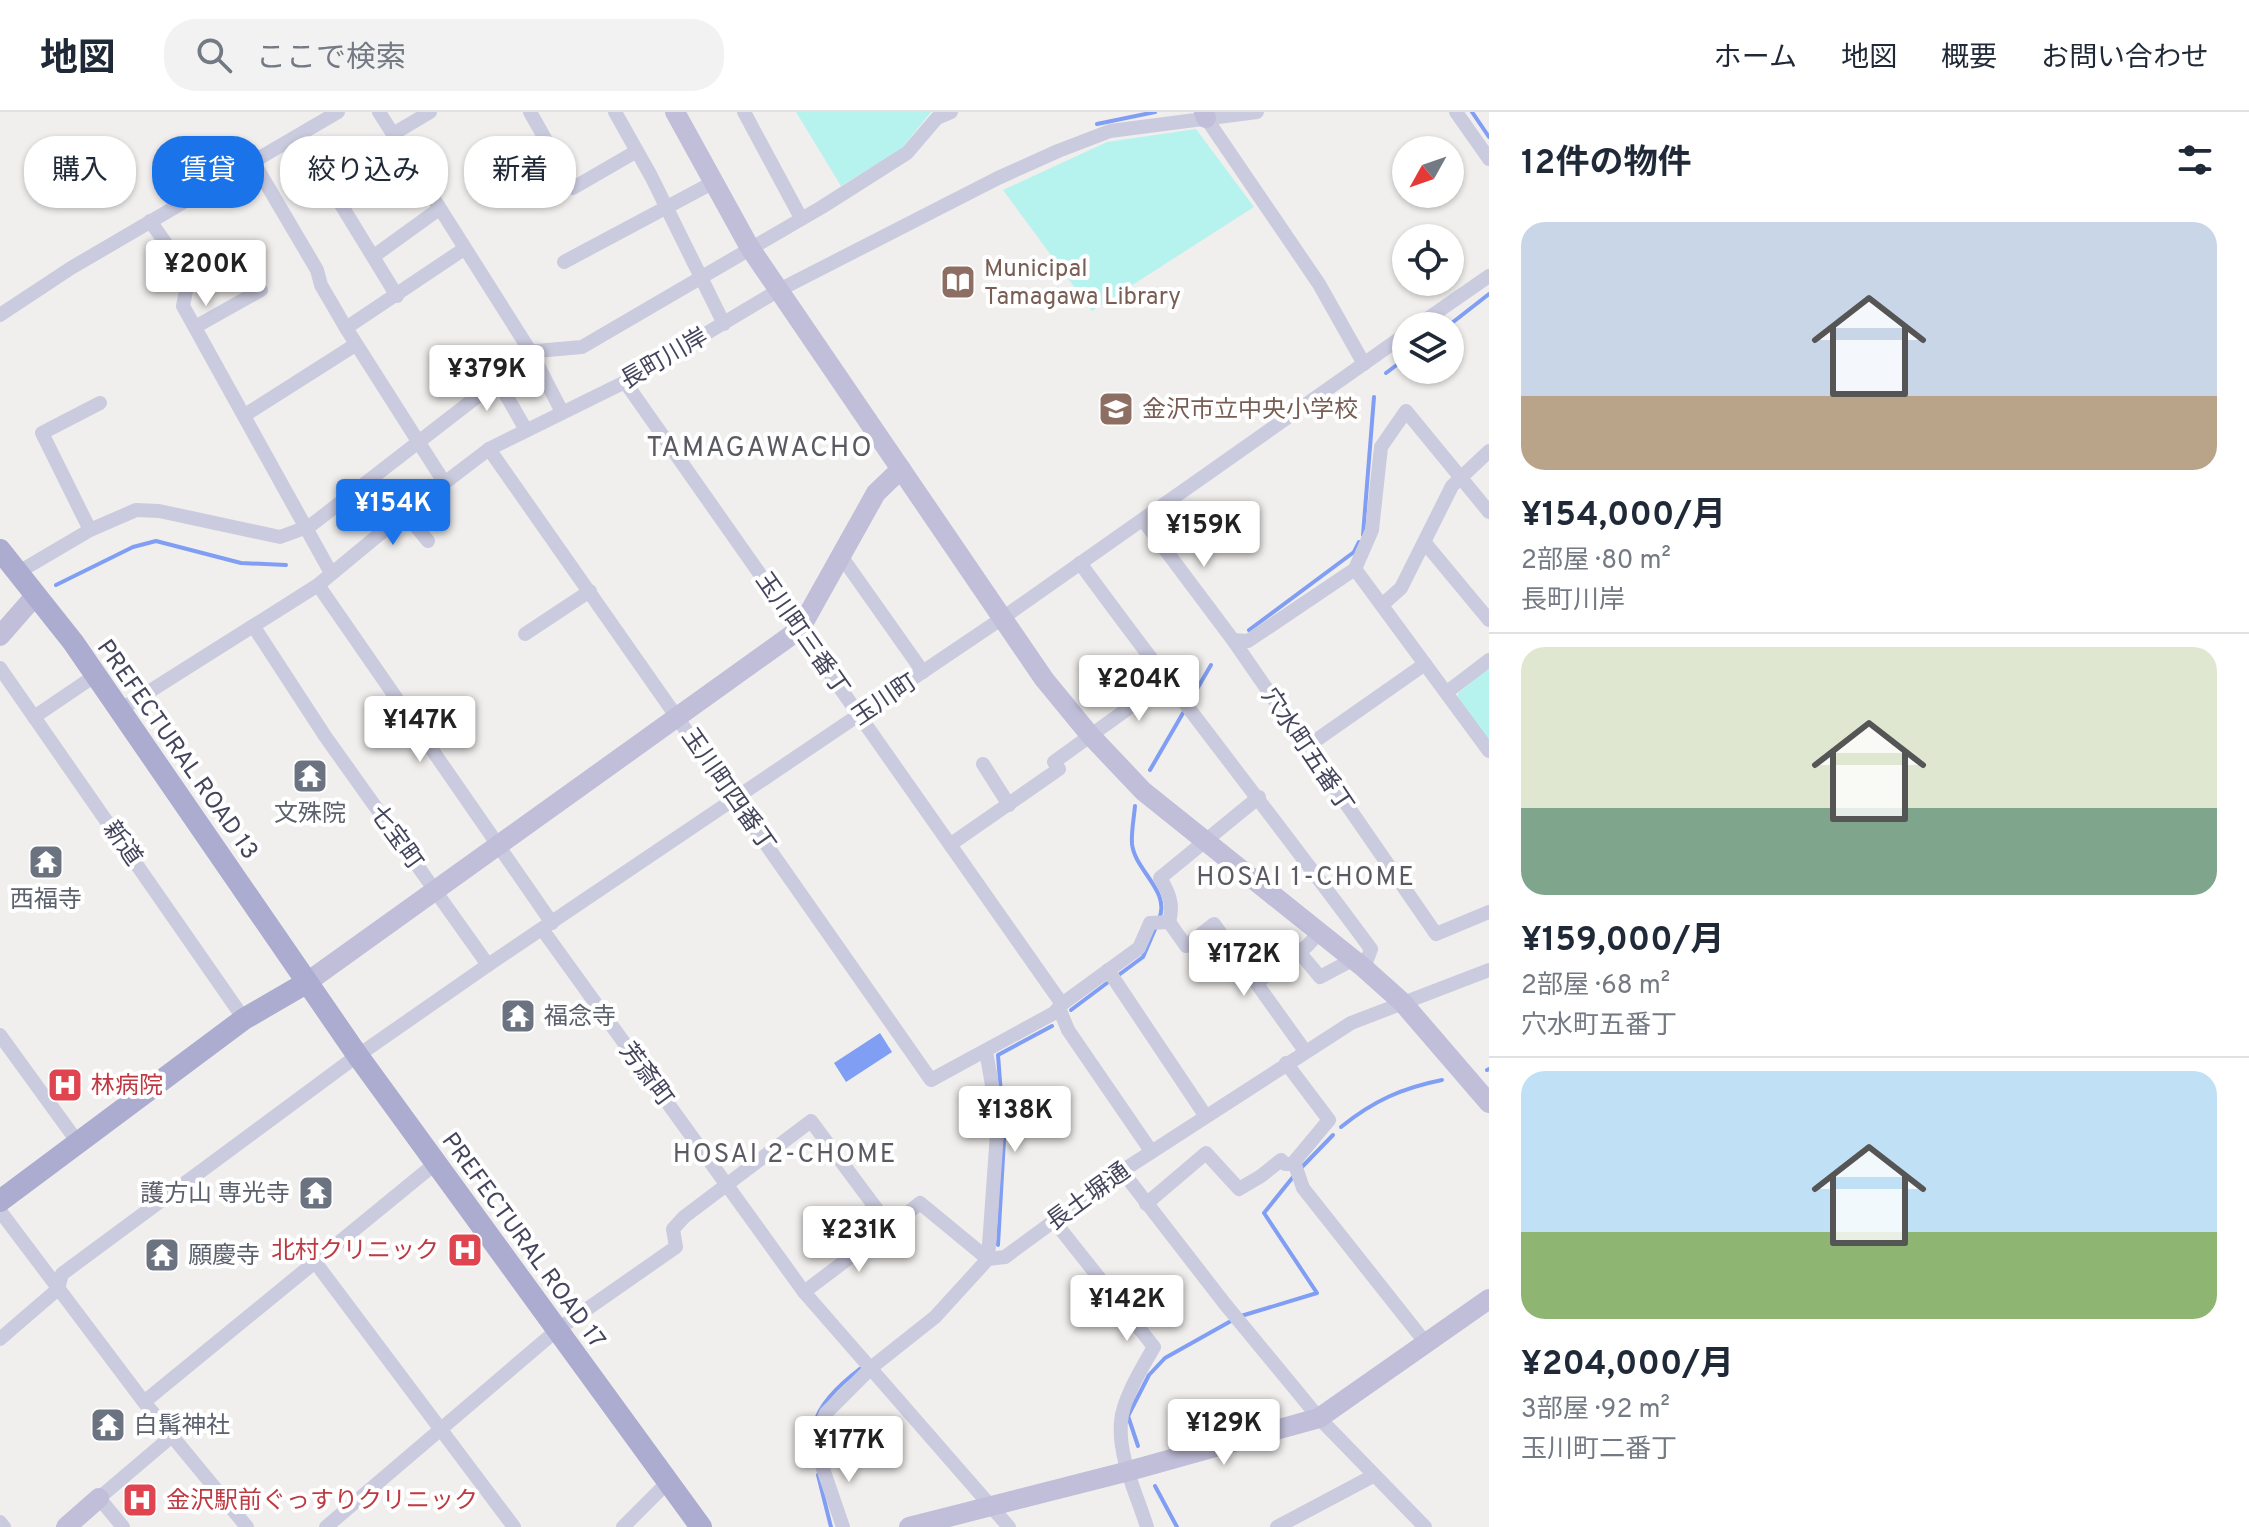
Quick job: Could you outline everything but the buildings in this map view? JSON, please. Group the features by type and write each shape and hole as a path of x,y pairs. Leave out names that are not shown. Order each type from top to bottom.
{"main road":[{"name":"PREFECTURAL ROAD 13","path":"0,550 96,675 306,983"},
{"path":"0,1201 244,1019 306,983"},
{"name":"PREFECTURAL ROAD 17","path":"306,983 701,1527"}],"street":[{"path":"299,136 338,112"},
{"path":"379,112 532,354 562,412"},
{"path":"393,134 430,112"},
{"path":"615,112 724,324"},
{"path":"675,112 750,248 1044,679 1090,735 1143,791 1402,1002 1489,1103"},
{"path":"744,112 801,218"},
{"path":"17,573 90,530 136,510 280,537 306,528 536,351 582,347 907,153 937,118 951,112"},
{"name":"長町川岸","path":"120,710 318,585 489,449 625,382 779,290 949,202 1058,151 1110,131 1205,115 1257,112"},
{"path":"1456,112 1489,159"},
{"path":"535,114 573,188 637,151"},
{"path":"1205,115 1319,284 1364,364"},
{"path":"264,180 317,270 321,285 355,345 444,482"},
{"path":"564,262 714,182"},
{"path":"0,315 71,268 173,208"},
{"path":"344,208 397,296"},
{"path":"374,256 439,209"},
{"path":"150,221 189,276 183,306 331,573"},
{"path":"346,328 464,249"},
{"path":"1438,312 1489,277"},
{"path":"195,327 261,290"},
{"name":"玉川町","path":"0,1339 58,1289 62,1274 358,1056 1004,617 1392,344"},
{"path":"245,415 355,345"},
{"path":"470,355 498,381 526,430"},
{"name":"玉川町三番丁","path":"625,382 951,844 1060,1006 1068,1030 1151,1151"},
{"path":"90,530 42,433 100,403"},
{"path":"1233,640 1248,641 1355,569 1372,530 1381,447 1406,411 1489,512"},
{"name":"玉川町四番丁","path":"489,449 931,1080 986,1051"},
{"path":"1382,605 1401,588 1452,486 1489,451"},
{"path":"306,983 800,629 876,493 901,469"},
{"path":"405,513 428,541"},
{"name":"穴水町五番丁","path":"1143,520 1233,640 1436,934 1489,912"},
{"path":"1425,543 1489,620"},
{"path":"841,556 923,672"},
{"path":"1080,563 1371,949 1358,964 1320,977 1299,952"},
{"path":"1355,569 1489,751"},
{"name":"芳斎町","path":"318,585 499,845 547,926 804,1292 1009,1527"},
{"path":"525,634 590,591"},
{"path":"0,636 35,596"},
{"name":"七宝町","path":"254,627 325,736 488,965"},
{"path":"1447,692 1489,660"},
{"path":"1305,748 1425,664"},
{"name":"新道","path":"0,668 244,1019"},
{"path":"34,717 96,675"},
{"path":"951,844 1059,769 1054,762 1166,681"},
{"path":"983,764 1009,805"},
{"path":"988,1259 998,1119 986,1051 1060,1006 1139,948 1150,923 1162,922 1172,910 1168,891 1160,878 1259,797"},
{"path":"1162,922 1186,946 1214,924 1305,1051"},
{"path":"1256,983 1299,952 1319,933"},
{"path":"1108,970 1205,1115"},
{"name":"長土塀通","path":"843,1527 818,1454 819,1430 826,1413 872,1367 935,1317 988,1259 1005,1257 1151,1151 1351,1023 1489,970"},
{"path":"0,1035 79,1144"},
{"path":"1286,1063 1329,1120 1294,1162 1303,1188 1425,1342"},
{"path":"326,1527 557,1330 676,1247 673,1229 811,1121 890,1227"},
{"path":"1146,1204 1206,1153 1239,1189 1281,1160 1285,1164 1295,1164"},
{"path":"144,1402 436,1163"},
{"path":"1122,1171 1319,1418 1425,1527"},
{"path":"804,1292 920,1203 988,1259"},
{"path":"0,1211 144,1402 247,1527"},
{"path":"1054,1221 1154,1347 1121,1418 1121,1437 1129,1471 1147,1527"},
{"path":"315,1262 514,1527"},
{"path":"909,1527 1129,1471 1319,1418 1489,1299"},
{"path":"66,1527 172,1436"},
{"path":"1277,1527 1373,1476"},
{"path":"623,1527 669,1481"},
{"path":"99,1498 123,1527"},
{"path":"0,1522 4,1527"}],"shaded area":[{"path":"796,112 931,112 901,149 841,186"},
{"path":"1196,129 1254,207 1092,311 1003,190 1107,142"},
{"path":"1489,668 1489,742 1458,693"}],"water":[{"path":"880,1033 892,1052 846,1082 834,1063"}],"waterway":[{"path":"1097,124 1155,112"},
{"path":"1472,112 1489,137"},
{"path":"1464,314 1489,294"},
{"path":"1386,373 1392,368"},
{"path":"1363,535 1374,397"},
{"path":"56,585 133,547 156,541 241,563 286,565"},
{"path":"1249,630 1354,552 1359,542"},
{"path":"1190,701 1211,665"},
{"path":"1150,770 1183,713"},
{"path":"1135,806 1132,844 1139,863 1157,890 1161,909 1159,919"},
{"path":"1120,974 1143,957 1156,927"},
{"path":"1071,1010 1107,983"},
{"path":"998,1245 1006,1105 1001,1094 998,1055 1052,1026"},
{"path":"1341,1127 1388,1097 1442,1080"},
{"path":"1301,1168 1333,1135"},
{"path":"1241,1316 1317,1293 1264,1213 1293,1177"},
{"path":"1138,1446 1128,1416 1149,1375 1165,1358 1231,1321"},
{"path":"815,1423 827,1399 861,1368"},
{"path":"818,1475 831,1527"},
{"path":"1155,1486 1177,1527"}],"place":[{"name":"Municipal Tamagawa Library","path":"958,282"},
{"name":"金沢市立中央小学校","path":"1116,409"},
{"name":"文殊院","path":"310,776"},
{"name":"西福寺","path":"46,862"},
{"name":"福念寺","path":"518,1016"},
{"name":"林病院","path":"65,1085"},
{"name":"護方山 専光寺","path":"316,1193"},
{"name":"北村クリニック","path":"465,1250"},
{"name":"願慶寺","path":"162,1255"},
{"name":"白髯神社","path":"108,1425"},
{"name":"金沢駅前ぐっすりクリニック","path":"140,1500"}],"district":[{"name":"TAMAGAWACHO","path":"760,446"},
{"name":"HOSAI 1-CHOME","path":"1306,876"},
{"name":"HOSAI 2-CHOME","path":"785,1153"}]}
